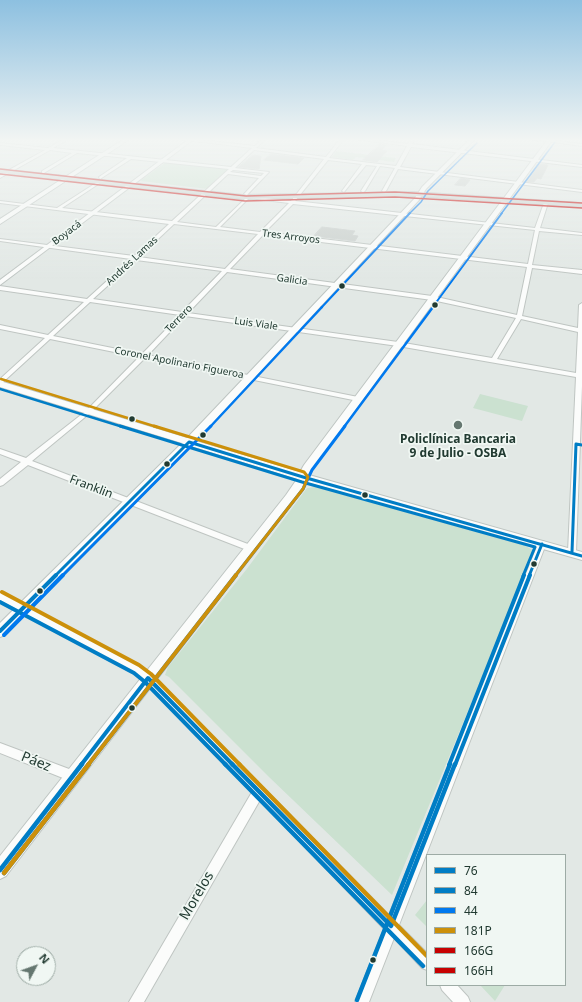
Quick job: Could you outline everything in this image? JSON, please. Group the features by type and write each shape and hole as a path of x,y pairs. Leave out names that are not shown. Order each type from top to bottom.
{"main road":[{"path":"149,186 248,196 420,193"},
{"path":"297,195 384,191 582,201"},
{"path":"506,198 546,203 582,205"}],"street":[{"path":"0,222 56,186"},
{"path":"58,209 91,186"},
{"name":"Boyacá","path":"0,283 131,186"},
{"name":"Andrés Lamas","path":"0,383 214,186"},
{"path":"217,228 248,196 256,186"},
{"name":"Terrero","path":"0,483 88,412 291,203 304,186"},
{"path":"344,192 349,186"},
{"path":"363,191 366,186"},
{"path":"384,191 387,186"},
{"path":"0,631 189,442 401,216 427,186"},
{"path":"0,870 148,678 290,498 299,486 308,467 516,186"},
{"path":"540,186 582,191"},
{"path":"248,196 291,203 401,216 582,234"},
{"name":"Tres Arroyos","path":"0,202 582,272"},
{"path":"494,360 520,318 537,230 546,203"},
{"name":"Galicia","path":"0,240 432,298 581,331"},
{"name":"Luis Viale","path":"0,288 398,344 580,375"},
{"path":"0,383 88,412 303,477 577,554 582,305"},
{"name":"Coronel Apolinario Figueroa","path":"0,327 358,399"},
{"name":"Franklin","path":"0,452 250,548"},
{"path":"362,1002 542,544"},
{"path":"0,596 137,669 148,678 426,962"},
{"name":"Páez","path":"0,748 73,776"},
{"name":"Morelos","path":"136,1002 259,791"},
{"path":"448,986 463,1002"}],"green space":[{"path":"180,186 211,186 207,189"},
{"path":"480,394 528,406 522,421 473,408"},
{"path":"315,487 524,545 534,551 392,895 269,777 169,677 165,675 168,667 246,570 307,488"},
{"path":"426,901 426,926 415,915"},
{"path":"481,986 504,986 495,1001"}],"building":[{"path":"322,227 355,231 352,235 358,236 355,241 314,236"}],"transit line":[{"name":"166H","path":"107,186 245,201 395,197 582,208"},
{"name":"166G","path":"153,186 246,196 395,192 582,203"},
{"name":"44","path":"4,635 193,445 421,202 433,186"},
{"name":"44","path":"4,873 294,501 303,489 312,470 523,186"},
{"name":"181P","path":"1,379 304,472 308,477 303,489 294,501 4,873"},
{"name":"84","path":"0,389 302,482 535,547 357,1000"},
{"name":"76","path":"0,631 189,442 303,477 582,556"},
{"name":"76","path":"572,552 576,444 582,445"},
{"name":"76","path":"0,870 148,678 391,926 542,544"},
{"name":"181P","path":"2,592 139,665 151,674 426,955"},
{"name":"84","path":"0,602 134,673 145,682 423,966"}],"place":[{"name":"Policlínica Bancaria 9 de Julio - OSBA","path":"458,425"}]}
